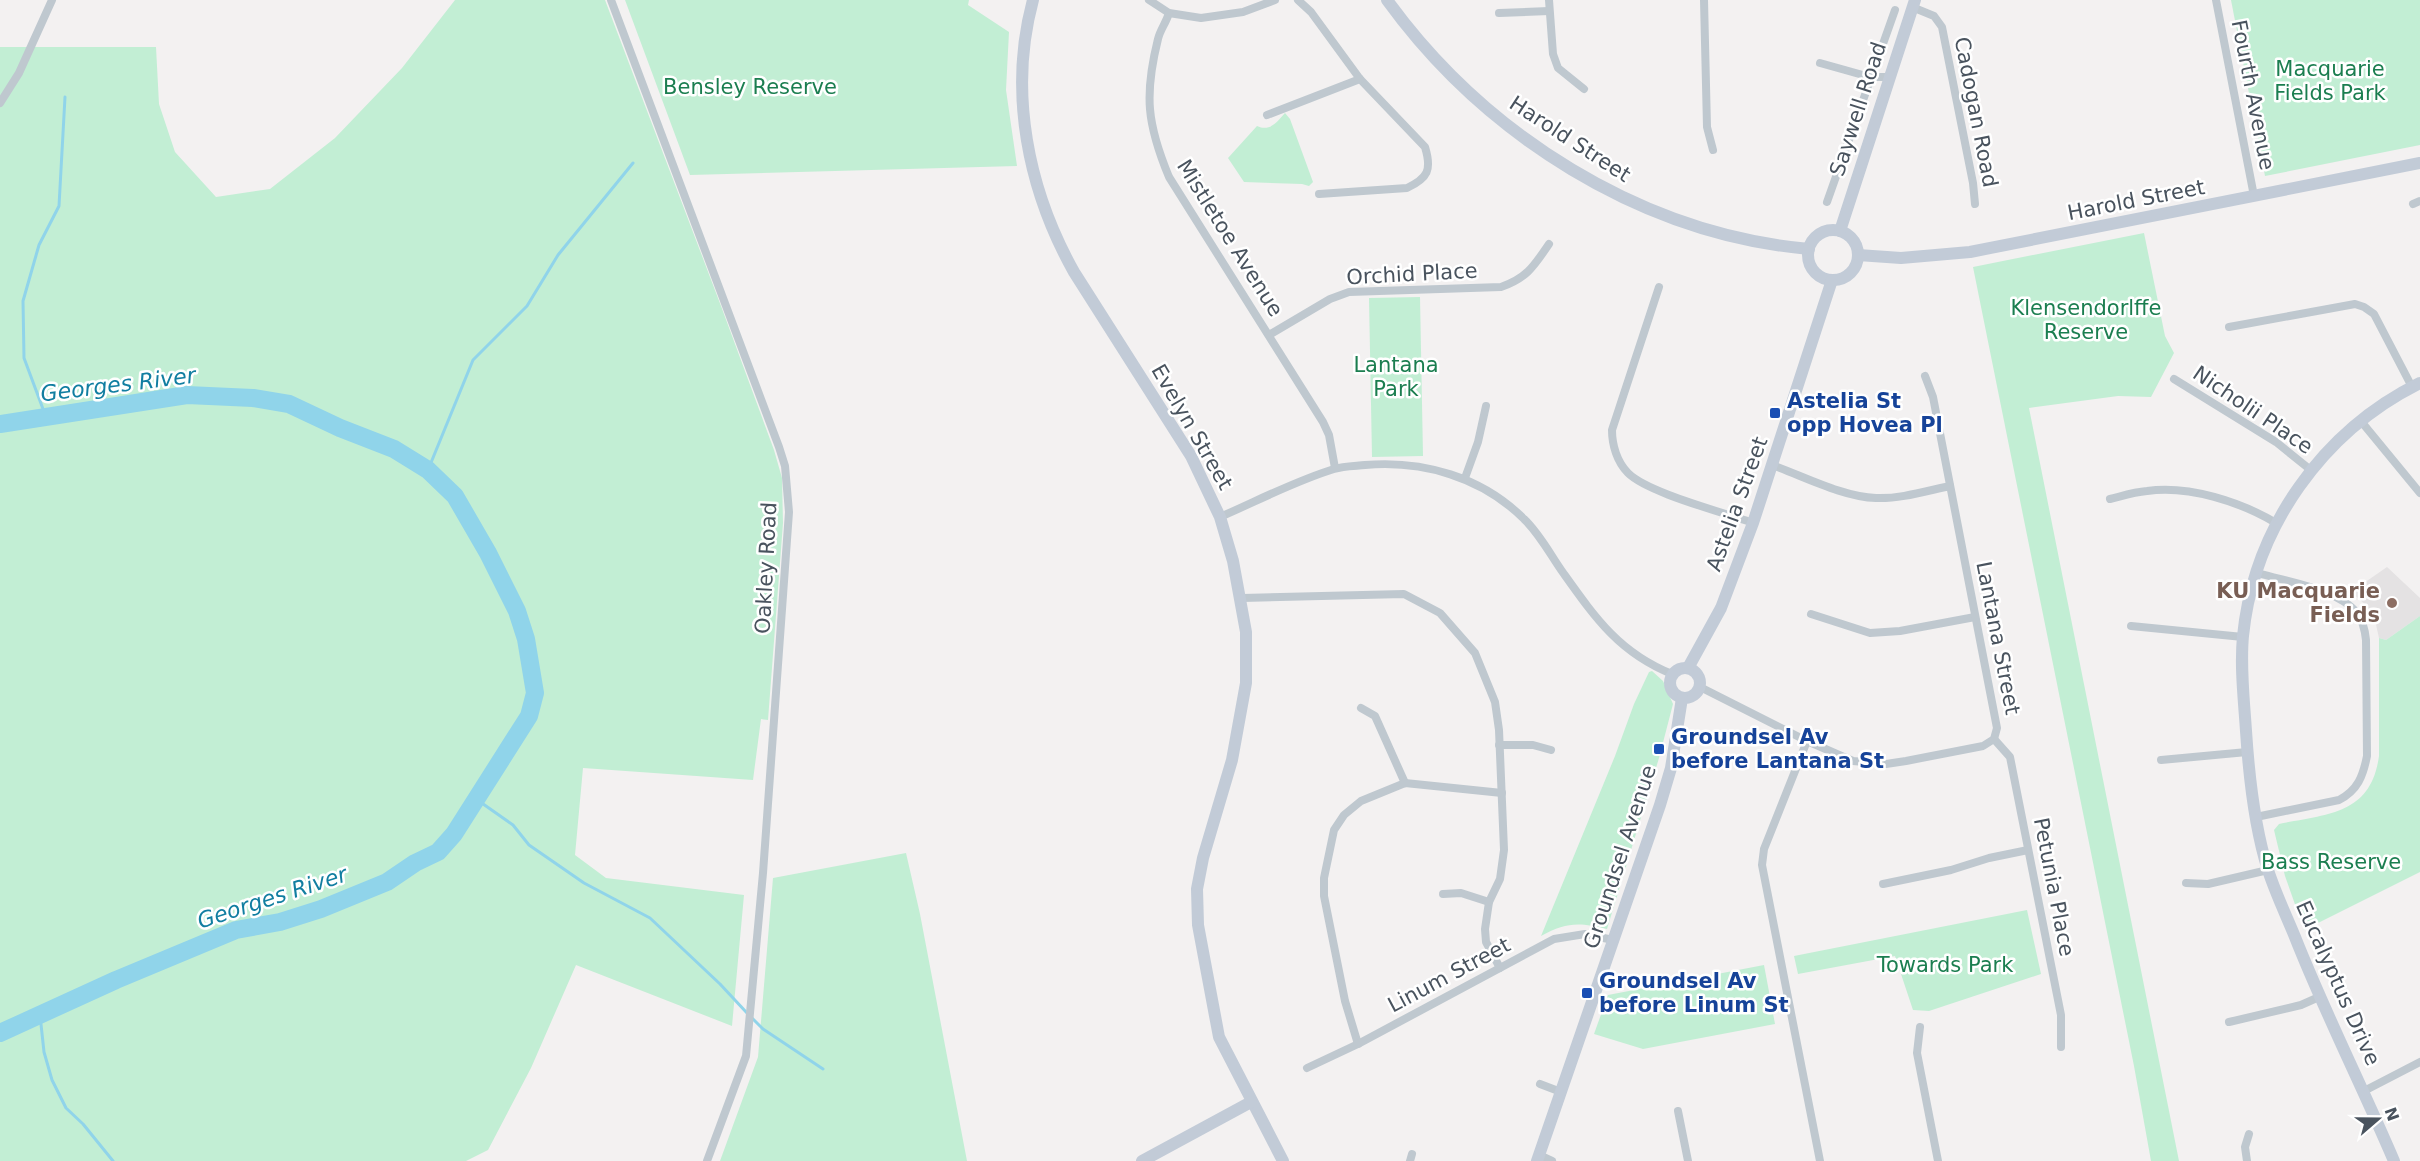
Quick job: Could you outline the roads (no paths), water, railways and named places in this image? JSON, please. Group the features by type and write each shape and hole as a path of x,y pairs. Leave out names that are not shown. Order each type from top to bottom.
{"street":[{"path":"0,103 19,73 52,0"},
{"name":"Oakley Road","path":"611,0 779,447 788,484 788,524 748,1045 734,1092 707,1161"},
{"name":"Evelyn Street","path":"1033,0 1025,38 1022,97 1036,184 1044,211 1074,272 1191,456 1220,517 1242,598 1247,657 1244,699 1232,760 1203,858 1197,906 1205,971 1219,1037 1283,1161"},
{"path":"1149,0 1169,13 1201,18 1243,12 1275,0"},
{"path":"1298,0 1311,12 1360,79 1425,147 1429,162 1426,174 1419,183 1407,188 1319,194"},
{"name":"Harold Street","path":"1387,0 1420,42 1478,101 1522,136 1572,169 1634,202 1686,222 1768,246 1809,249"},
{"path":"1549,0 1553,54 1558,68 1584,89"},
{"path":"1704,0 1707,127 1713,150"},
{"name":"Fourth Avenue","path":"2216,0 2254,196"},
{"name":"Saywell Road","path":"1840,231 1914,4"},
{"name":"Cadogan Road","path":"1914,4 1934,16 1942,27 1973,183 1975,204"},
{"path":"1827,202 1895,10"},
{"path":"1499,13 1550,11"},
{"name":"Mistletoe Avenue","path":"1169,13 1159,36 1149,81 1149,105 1158,150 1169,177 1323,422 1329,435 1335,468"},
{"path":"1820,63 1870,77 1889,77"},
{"path":"1267,115 1360,79"},
{"name":"Harold Street","path":"1858,255 1901,258 1970,252 2420,163"},
{"path":"1828,230 1840,231 1854,241 1858,255 1856,265 1850,273 1832,280 1819,275 1812,268 1808,259 1809,249 1812,241 1819,234 1828,230"},
{"name":"Orchid Place","path":"1269,335 1330,299 1349,292 1501,287 1516,282 1532,269 1549,243"},
{"name":"Astelia Street","path":"1688,668 1721,608 1753,523 1832,280"},
{"path":"1659,287 1612,430 1612,442 1616,455 1626,472 1643,485 1753,523"},
{"path":"2229,327 2355,304 2374,314 2416,385"},
{"name":"Lantana Street","path":"1700,687 1807,741 1853,761 1886,764 1983,746 1995,739 1997,728 1933,397 1925,376"},
{"name":"Nicholii Place","path":"2175,378 2276,442 2312,471"},
{"name":"Eucalyptus Drive","path":"2394,1161 2364,1090 2319,997 2268,870 2256,817 2247,752 2243,637 2248,602 2266,545 2290,499 2331,447 2360,420 2385,402 2416,385"},
{"path":"1465,478 1478,442 1486,406"},
{"path":"2360,420 2420,494"},
{"path":"1220,517 1335,468 1376,464 1411,465 1465,478 1490,493 1525,520 1596,619 1614,639 1635,656 1672,674"},
{"path":"1772,465 1845,491 1873,498 1899,496 1950,486"},
{"path":"2110,499 2148,490 2202,495 2253,509 2276,523"},
{"path":"2256,817 2339,800 2349,795 2364,773 2367,756 2366,640 2364,625 2358,614 2337,597 2258,573"},
{"path":"1242,598 1404,594 1440,613 1475,653 1495,702 1499,746 1504,850 1500,879 1489,902 1485,929 1486,942 1500,968"},
{"path":"1810,615 1870,633 1900,631 1975,617"},
{"path":"2132,626 2243,637"},
{"path":"1688,668 1698,675 1700,687 1694,696 1682,698 1676,696 1671,689 1672,674 1680,669 1688,668"},
{"name":"Groundsel Avenue","path":"1538,1158 1671,768 1682,698"},
{"path":"1361,708 1375,716 1405,783"},
{"name":"Petunia Place","path":"1995,739 2010,756 2061,1015 2061,1047"},
{"path":"1807,741 1764,849 1762,865 1820,1161"},
{"path":"1499,746 1533,745 1551,750"},
{"path":"2161,760 2247,752"},
{"path":"1358,1044 1345,1001 1324,896 1326,869 1334,830 1344,815 1361,801 1405,783 1502,793"},
{"path":"1883,884 1951,870 1989,858 2028,850"},
{"path":"2186,883 2208,884 2268,870"},
{"path":"1443,894 1461,893 1489,902"},
{"name":"Linum Street","path":"1306,1068 1358,1044 1554,939 1585,934 1613,940"},
{"path":"2229,1022 2301,1005 2319,997"},
{"path":"1920,1027 1917,1053 1938,1161"},
{"path":"2364,1090 2420,1062"},
{"path":"1540,1084 1561,1092"},
{"path":"1143,1161 1251,1102"},
{"path":"1678,1111 1688,1161"},
{"path":"2247,1161 2246,1147 2249,1134"},
{"path":"1538,1158 1552,1161"}],"waterway":[{"path":"46,417 24,358 23,301 39,245 59,206 65,97"},
{"path":"428,470 473,360 527,306 558,255 633,163"},
{"name":"Georges River","path":"0,424 187,395 253,398 289,404 340,428 394,449 428,470 455,496 488,553 517,611 526,639 535,693 529,716 454,834 438,852 415,863 387,882 321,909 280,922 236,930 116,980 0,1033"},
{"path":"476,799 513,825 529,845 584,883 650,918 720,984 747,1013"},
{"path":"40,1015 44,1052 52,1080 66,1108 83,1124 113,1161"},
{"path":"752,1018 763,1029 823,1069"}],"place":[{"name":"Astelia St opp Hovea Pl","path":"1775,413"},
{"name":"KU Macquarie Fields","path":"2392,603"},
{"name":"Groundsel Av before Lantana St","path":"1659,749"},
{"name":"Groundsel Av before Linum St","path":"1587,993"}],"park label":[{"name":"Macquarie Fields Park","path":"2330,81"},
{"name":"Bensley Reserve","path":"750,87"},
{"name":"Klensendorlffe Reserve","path":"2086,320"},
{"name":"Lantana Park","path":"1396,377"},
{"name":"Bass Reserve","path":"2331,862"},
{"name":"Towards Park","path":"1945,965"}]}
